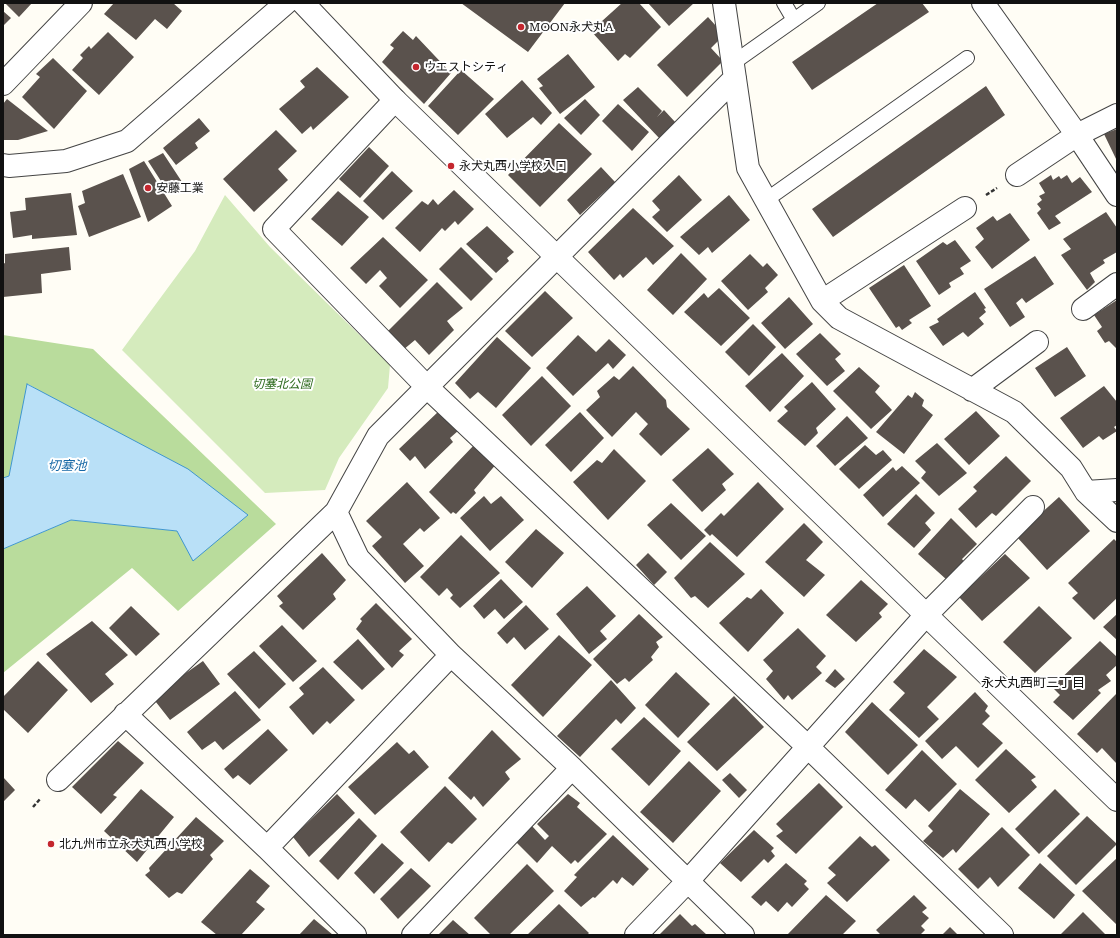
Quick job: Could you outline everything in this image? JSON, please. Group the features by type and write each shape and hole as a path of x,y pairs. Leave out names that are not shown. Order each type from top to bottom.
{"street":[{"path":"3,84 81,3"},
{"path":"3,165 9,166 66,161 126,141 286,3"},
{"path":"303,3 395,100 1117,800"},
{"path":"724,3 748,168 822,302 839,318 1014,412 1071,468 1086,492 1117,521"},
{"path":"983,3 1117,194"},
{"path":"58,780 336,512 378,436 558,258 734,71"},
{"path":"395,100 274,229 427,387 808,747 1002,935"},
{"path":"1017,175 1077,135 1117,115"},
{"path":"822,302 965,208"},
{"path":"1082,309 1117,284"},
{"path":"972,390 1037,342"},
{"path":"1086,492 1117,490"},
{"path":"636,935 687,882 926,615 1034,507"},
{"path":"336,512 358,558 451,655 572,768 687,882 743,935"},
{"path":"267,848 451,655"},
{"path":"125,714 267,848 355,935"},
{"path":"413,935 572,768"}],"lane":[{"path":"784,3 794,20"},
{"path":"734,71 794,20 818,3"},
{"path":"766,200 967,58"}],"path":[{"path":"965,208 1017,175"}],"green space":[{"name":"切塞北公園","path":"225,195 270,247 390,365 388,388 339,458 325,490 265,493 122,350 195,251"},
{"path":"3,335 93,349 276,524 178,611 132,568 3,673 3,549 71,520 178,531 247,515 28,384 9,476 3,478"}],"water":[{"name":"切塞池","path":"27,384 188,469 248,515 193,561 177,531 71,520 3,549 3,478 9,476"}],"building":[{"path":"5,3 32,3 19,17"},
{"path":"114,3 173,3 182,11 167,29 155,19 136,40 104,14"},
{"name":"MOON永犬丸A","path":"461,3 565,3 528,52"},
{"path":"622,3 639,3 661,27 630,58 625,54 618,61 591,31"},
{"path":"648,3 694,3 669,26"},
{"path":"878,3 922,3 929,12 812,90 792,62"},
{"path":"3,11 11,18 3,26"},
{"path":"708,17 724,35 711,48 723,61 687,97 657,65"},
{"name":"ウエストシティ","path":"403,31 413,40 416,36 451,73 424,104 382,62 394,48 390,45"},
{"path":"108,32 134,57 99,95 72,70 83,58 80,55 89,46 91,49"},
{"path":"568,54 595,87 560,114 539,88 543,86 537,79"},
{"path":"53,58 87,91 54,129 22,97 40,77 36,74"},
{"path":"317,67 349,97 313,130 311,126 302,134 279,109 305,87 300,81"},
{"path":"461,70 494,99 458,135 428,106"},
{"path":"522,80 552,113 541,125 533,117 507,138 485,114"},
{"path":"986,86 1005,115 833,237 812,209"},
{"path":"638,87 662,111 657,117 664,110 676,123 660,139 623,100"},
{"path":"7,99 48,131 18,140 3,140 3,104"},
{"path":"585,99 600,115 581,135 564,118"},
{"path":"618,104 649,132 632,151 602,121"},
{"path":"199,118 210,131 195,143 198,148 176,165 163,148"},
{"path":"559,123 592,154 540,207 508,175"},
{"path":"1117,129 1117,161 1104,134"},
{"path":"276,130 297,151 278,169 288,180 254,212 223,179"},
{"path":"369,147 389,166 360,198 339,179"},
{"path":"163,153 182,182 168,192 148,161"},
{"name":"安藤工業","path":"144,161 172,206 148,222 129,169"},
{"path":"601,167 615,182 580,215 567,200"},
{"path":"392,171 413,191 383,220 363,201"},
{"path":"123,174 141,217 89,237 78,206 85,203 82,191"},
{"path":"679,175 702,200 667,232 652,217 660,210 652,201"},
{"path":"1051,175 1053,180 1059,176 1061,179 1067,175 1072,183 1080,177 1092,192 1055,216 1061,223 1049,230 1037,213 1041,209 1037,204 1042,200 1039,196 1045,193 1039,183"},
{"path":"454,190 474,209 458,225 455,221 445,231 442,228 420,252 395,228 422,201 428,205 433,199 438,205"},
{"path":"338,191 369,217 342,246 311,219"},
{"path":"71,193 77,235 32,239 32,235 13,238 10,212 26,210 25,198"},
{"path":"729,195 750,220 712,253 708,247 699,255 680,237"},
{"path":"633,208 674,246 653,265 646,257 623,278 620,274 614,280 588,252"},
{"path":"1106,212 1117,228 1117,252 1103,260 1105,263 1090,273 1095,282 1087,290 1061,255 1071,249 1063,239"},
{"path":"1010,213 1030,240 992,269 975,247 984,239 976,228 993,216 997,221"},
{"path":"487,226 514,252 507,258 509,261 496,273 466,244"},
{"path":"383,237 428,280 400,308 379,286 387,278 380,270 366,284 350,268"},
{"path":"955,240 971,261 960,268 964,274 949,283 951,287 939,295 916,261 943,242 947,245"},
{"path":"69,247 71,270 41,274 42,293 3,297 3,264 5,263 5,254"},
{"path":"461,247 493,279 471,301 439,269"},
{"path":"681,253 707,279 673,315 647,290"},
{"path":"750,254 763,267 767,263 778,275 765,288 768,292 748,310 721,281"},
{"path":"1035,256 1054,284 1026,303 1022,298 1016,303 1025,317 1010,327 984,289"},
{"path":"904,265 931,306 909,320 912,323 902,330 899,326 896,328 869,288"},
{"path":"437,282 463,308 447,321 454,330 429,355 415,340 403,350 387,332"},
{"path":"719,288 750,318 721,346 684,312 704,293 708,298"},
{"path":"545,291 573,318 532,357 505,331"},
{"path":"975,292 986,308 984,309 986,312 979,318 984,324 968,337 963,332 943,346 929,327 939,322 937,319"},
{"path":"789,297 813,324 785,349 761,323"},
{"path":"1117,300 1116,348 1109,341 1105,343 1097,331 1102,327 1094,315"},
{"path":"753,324 776,347 749,376 725,352"},
{"path":"820,333 841,354 835,359 845,371 827,386 796,354"},
{"path":"578,335 596,352 609,339 626,355 613,369 608,363 573,396 546,368"},
{"path":"497,337 531,368 496,408 478,392 470,399 455,383"},
{"path":"1067,347 1086,376 1055,397 1035,368"},
{"path":"782,353 804,376 770,412 745,386"},
{"path":"633,366 666,400 667,407 690,429 661,456 639,434 648,424 636,412 612,437 586,410 600,397 597,391 614,376 619,380"},
{"path":"859,367 880,386 875,392 892,410 871,429 833,391"},
{"path":"542,376 571,406 531,446 502,415"},
{"path":"812,382 836,409 816,428 818,433 805,446 777,421 788,411 784,407"},
{"path":"1104,386 1117,402 1117,425 1114,427 1117,431 1103,440 1099,436 1083,448 1060,418"},
{"path":"915,392 924,400 922,406 933,415 904,454 876,432 908,395 912,398"},
{"path":"439,411 459,430 450,438 453,442 425,469 415,456 410,461 399,449"},
{"path":"976,411 1000,436 969,465 944,439"},
{"path":"580,412 604,438 571,472 545,445"},
{"path":"847,416 868,438 835,466 816,446"},
{"path":"476,443 498,462 474,490 476,493 456,514 453,512 451,514 429,492"},
{"path":"937,443 967,473 939,496 921,478 926,472 915,461"},
{"path":"865,445 876,455 883,450 892,460 859,489 839,469"},
{"path":"708,448 734,474 722,484 726,490 702,512 672,480"},
{"path":"614,449 646,481 608,520 573,482 597,460 602,463"},
{"path":"1006,456 1031,481 996,516 992,513 976,528 958,509 977,491 973,487"},
{"path":"902,466 920,483 883,517 863,495 893,467 896,471"},
{"path":"407,482 440,518 424,532 420,528 403,544 424,566 405,583 372,546 382,537 366,521"},
{"path":"758,482 784,509 737,557 712,534 710,536 704,530 721,513 724,516"},
{"path":"916,494 935,513 925,523 931,530 914,548 887,524"},
{"path":"484,496 491,504 501,496 524,520 490,551 460,518"},
{"path":"1059,497 1090,531 1047,570 1016,536"},
{"path":"671,503 706,536 681,560 647,525"},
{"path":"951,518 977,544 962,559 965,563 947,580 918,554"},
{"path":"804,523 823,542 806,560 825,575 804,597 765,562"},
{"path":"536,529 564,553 532,588 505,562"},
{"path":"461,535 500,573 460,608 450,598 453,595 447,588 439,596 420,577"},
{"path":"1114,539 1117,542 1117,598 1094,620 1072,598 1078,593 1068,583"},
{"path":"710,542 745,574 708,608 695,596 691,598 674,578"},
{"path":"322,553 346,580 333,594 336,599 303,630 279,606 283,603 277,596"},
{"path":"648,553 667,572 654,585 636,565"},
{"path":"1005,554 1030,578 982,621 959,597"},
{"path":"501,579 523,602 504,619 495,609 484,619 473,606"},
{"path":"861,580 888,604 879,613 882,617 856,642 826,615"},
{"path":"587,586 616,616 600,631 607,639 589,654 556,614"},
{"path":"761,589 784,613 748,652 719,623 747,597 751,599"},
{"path":"376,603 412,639 399,651 404,655 392,668 356,629 362,621 360,619"},
{"path":"526,605 549,629 525,650 514,637 507,644 497,633"},
{"path":"131,606 160,634 136,656 109,628"},
{"path":"1039,606 1072,638 1035,673 1003,642"},
{"path":"639,614 663,637 656,642 659,647 651,657 653,660 629,682 625,678 617,684 593,659"},
{"path":"1117,614 1117,640 1103,627"},
{"path":"92,621 128,655 105,674 114,684 91,703 46,654"},
{"path":"282,625 317,661 293,682 259,646"},
{"path":"798,628 826,656 816,667 822,673 792,700 788,695 784,700 766,679 773,671 763,660"},
{"path":"559,635 592,665 543,717 511,685"},
{"path":"358,639 385,669 362,690 333,662"},
{"path":"1100,641 1117,657 1117,665 1106,675 1111,681 1098,690 1101,693 1073,720 1053,702 1060,695 1052,687"},
{"path":"924,649 957,677 927,707 939,719 919,738 889,710 905,693 893,682"},
{"path":"254,651 286,684 259,709 227,674"},
{"path":"38,661 68,690 28,733 3,709 3,697"},
{"path":"203,661 220,684 170,720 152,697"},
{"path":"323,667 355,700 330,724 327,721 313,735 289,707 304,694 299,688"},
{"path":"835,669 845,679 835,688 825,681"},
{"path":"676,672 710,704 678,738 645,705"},
{"path":"611,680 636,708 621,724 616,719 580,757 557,736"},
{"path":"235,691 261,720 223,750 215,741 202,750 187,732"},
{"path":"975,692 988,706 985,711 990,716 982,724 1003,743 978,768 956,746 942,759 925,741"},
{"path":"1117,693 1117,764 1102,748 1097,753 1077,734"},
{"path":"734,696 764,727 717,771 687,742"},
{"path":"872,702 918,745 888,775 845,732"},
{"path":"644,717 681,751 649,786 611,749"},
{"path":"268,729 288,750 250,785 238,775 233,779 224,769"},
{"path":"492,730 521,759 505,772 510,779 483,807 474,796 471,800 448,778"},
{"path":"118,741 144,763 113,795 117,797 101,814 72,787"},
{"path":"397,742 409,754 414,750 429,767 375,815 348,787"},
{"path":"1006,749 1036,777 1031,780 1037,787 1009,813 975,780"},
{"path":"922,750 957,784 929,812 915,799 906,809 885,790"},
{"path":"689,761 721,791 673,843 640,812"},
{"path":"730,773 747,790 739,798 722,780"},
{"path":"3,777 15,790 3,802"},
{"path":"819,783 843,807 796,854 776,836 783,831 776,824"},
{"path":"445,786 477,819 452,844 448,842 429,862 400,832"},
{"path":"141,789 174,817 137,862 104,831"},
{"path":"960,789 990,814 956,853 953,849 943,858 923,841 933,831 928,826"},
{"path":"1055,789 1080,814 1039,854 1015,829"},
{"path":"337,794 355,813 309,857 293,837"},
{"path":"568,794 580,803 577,807 607,834 578,863 575,860 571,864 552,846 537,863 516,842 532,826 545,840 549,836 537,824"},
{"path":"1087,816 1117,844 1076,885 1047,856"},
{"path":"196,817 224,841 210,855 213,859 182,894 177,892 169,898 145,875 150,871 149,868"},
{"path":"359,818 377,836 338,880 319,861"},
{"path":"1002,827 1030,855 998,887 990,877 978,889 958,869"},
{"path":"754,830 774,848 771,851 775,856 768,863 764,859 741,882 720,863"},
{"path":"613,835 649,869 633,886 622,877 617,884 613,880 595,898 593,897 581,907 564,891 577,877 574,875"},
{"path":"860,836 872,847 875,845 890,860 847,902 827,883 836,875 828,868"},
{"path":"382,843 404,863 374,894 354,873"},
{"path":"1117,858 1117,925 1082,891"},
{"path":"786,863 807,881 804,884 809,889 792,907 787,902 778,912 766,901 761,906 751,897"},
{"path":"1040,863 1075,895 1054,919 1018,888"},
{"path":"527,864 554,891 509,935 491,935 474,918"},
{"path":"411,868 431,886 398,919 380,899"},
{"path":"250,869 270,886 256,902 265,909 241,935 217,935 201,922"},
{"path":"826,895 856,921 842,935 787,935"},
{"path":"914,895 927,908 922,912 929,918 921,926 925,930 920,935 881,935 876,930"},
{"path":"559,904 589,933 587,935 527,935"},
{"path":"1083,912 1106,935 1060,935"},
{"path":"680,914 692,926 695,924 707,935 659,935"},
{"path":"314,919 333,935 299,935"},
{"path":"453,920 470,935 438,935"},
{"path":"950,927 958,935 942,935"}],"place":[{"name":"MOON永犬丸A","path":"521,27"},
{"name":"ウエストシティ","path":"416,67"},
{"name":"永犬丸西小学校入口","path":"451,166"},
{"name":"安藤工業","path":"148,188"},
{"name":"北九州市立永犬丸西小学校","path":"51,844"}],"district":[{"name":"永犬丸西町三丁目","path":"1033,683"}]}
